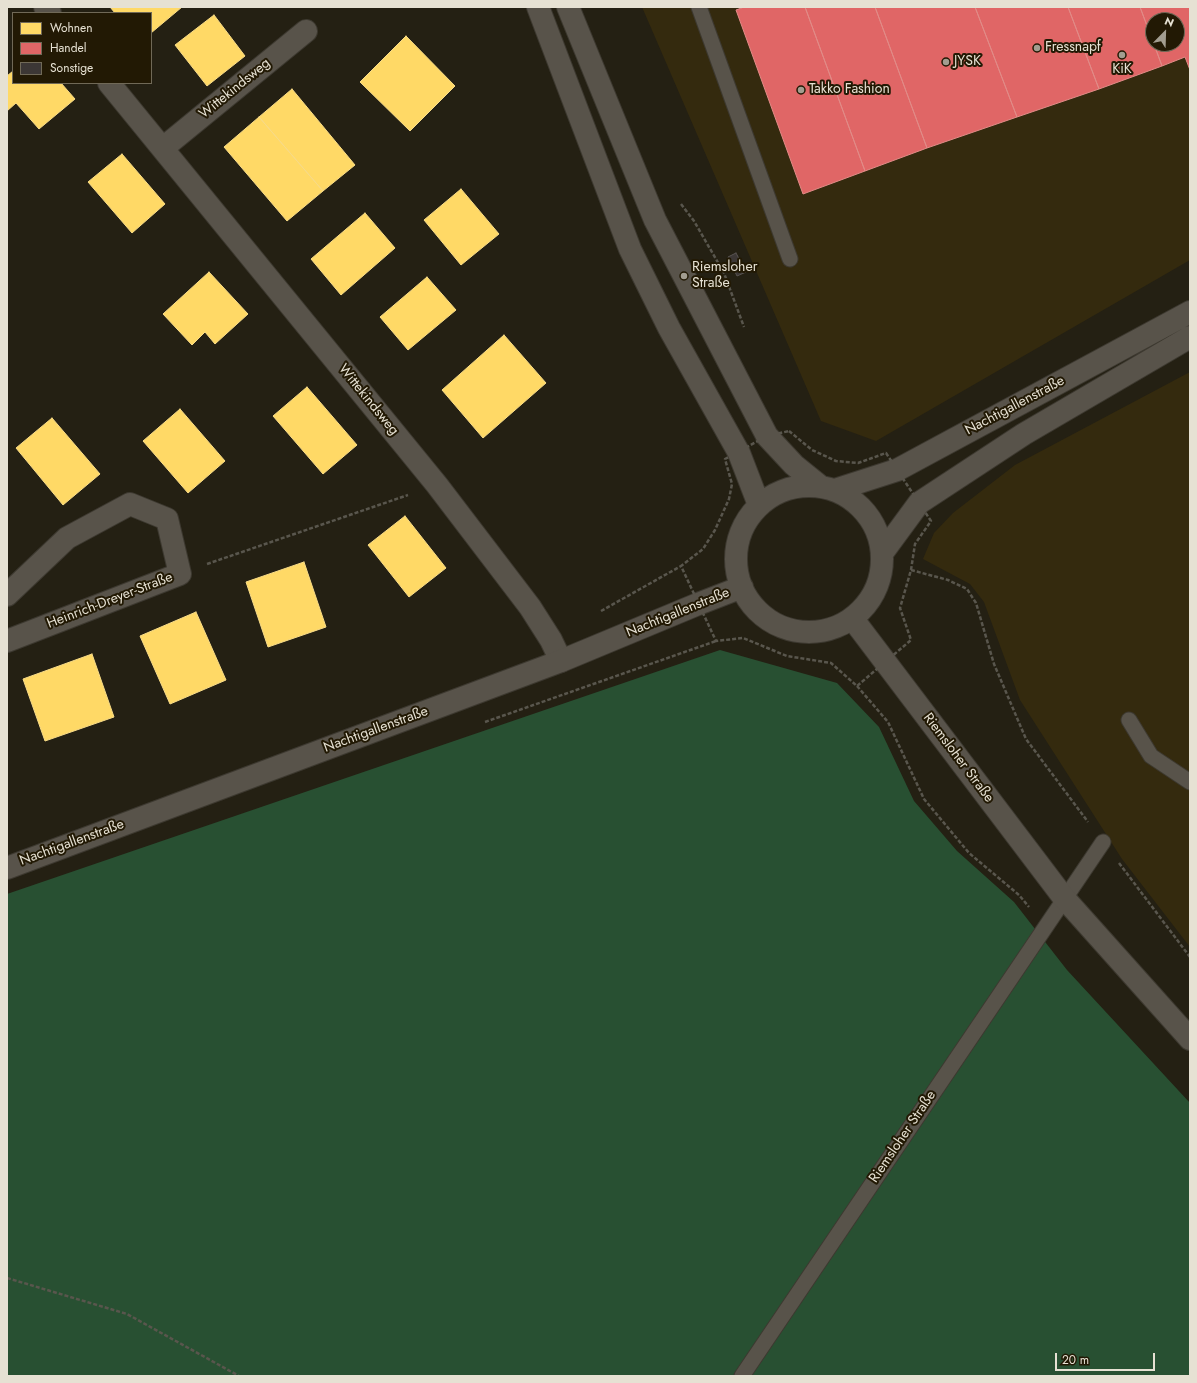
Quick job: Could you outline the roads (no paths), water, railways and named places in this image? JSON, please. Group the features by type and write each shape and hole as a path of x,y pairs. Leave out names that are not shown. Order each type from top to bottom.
{"main road":[{"path":"538,7 630,249 669,328 739,453 758,505"},
{"path":"568,7 655,220 767,436 794,464 828,488 850,498 863,508 873,521 877,531 883,552 879,584 871,599 860,612 832,629 816,632 799,631 783,627 768,620 756,609 746,596 736,565 736,548 746,522 758,505 772,495 803,485 828,488"},
{"name":"Wittekindsweg","path":"163,148 306,31"},
{"name":"Wittekindsweg","path":"110,84 437,485 530,607 551,640 561,661"},
{"name":"Nachtigallenstraße","path":"828,488 897,470 1190,312"},
{"name":"Nachtigallenstraße","path":"883,552 919,503 1024,434 1190,337"},
{"name":"Heinrich-Dreyer-Straße","path":"7,595 67,538 130,504 167,519 180,574 7,641"},
{"name":"Nachtigallenstraße","path":"7,868 561,661 742,587"},
{"name":"Riemsloher Straße","path":"852,618 1064,898 1190,1039"}],"lane":[{"path":"699,7 790,259"},
{"path":"1129,720 1151,756 1190,782"},
{"name":"Riemsloher Straße","path":"742,1376 1103,842"}],"place":[{"name":"Fressnapf","path":"1037,48"},
{"name":"KiK","path":"1122,55"},
{"name":"JYSK","path":"946,62"},
{"name":"Takko Fashion","path":"801,90"},
{"name":"Riemsloher Straße","path":"684,276"}]}
